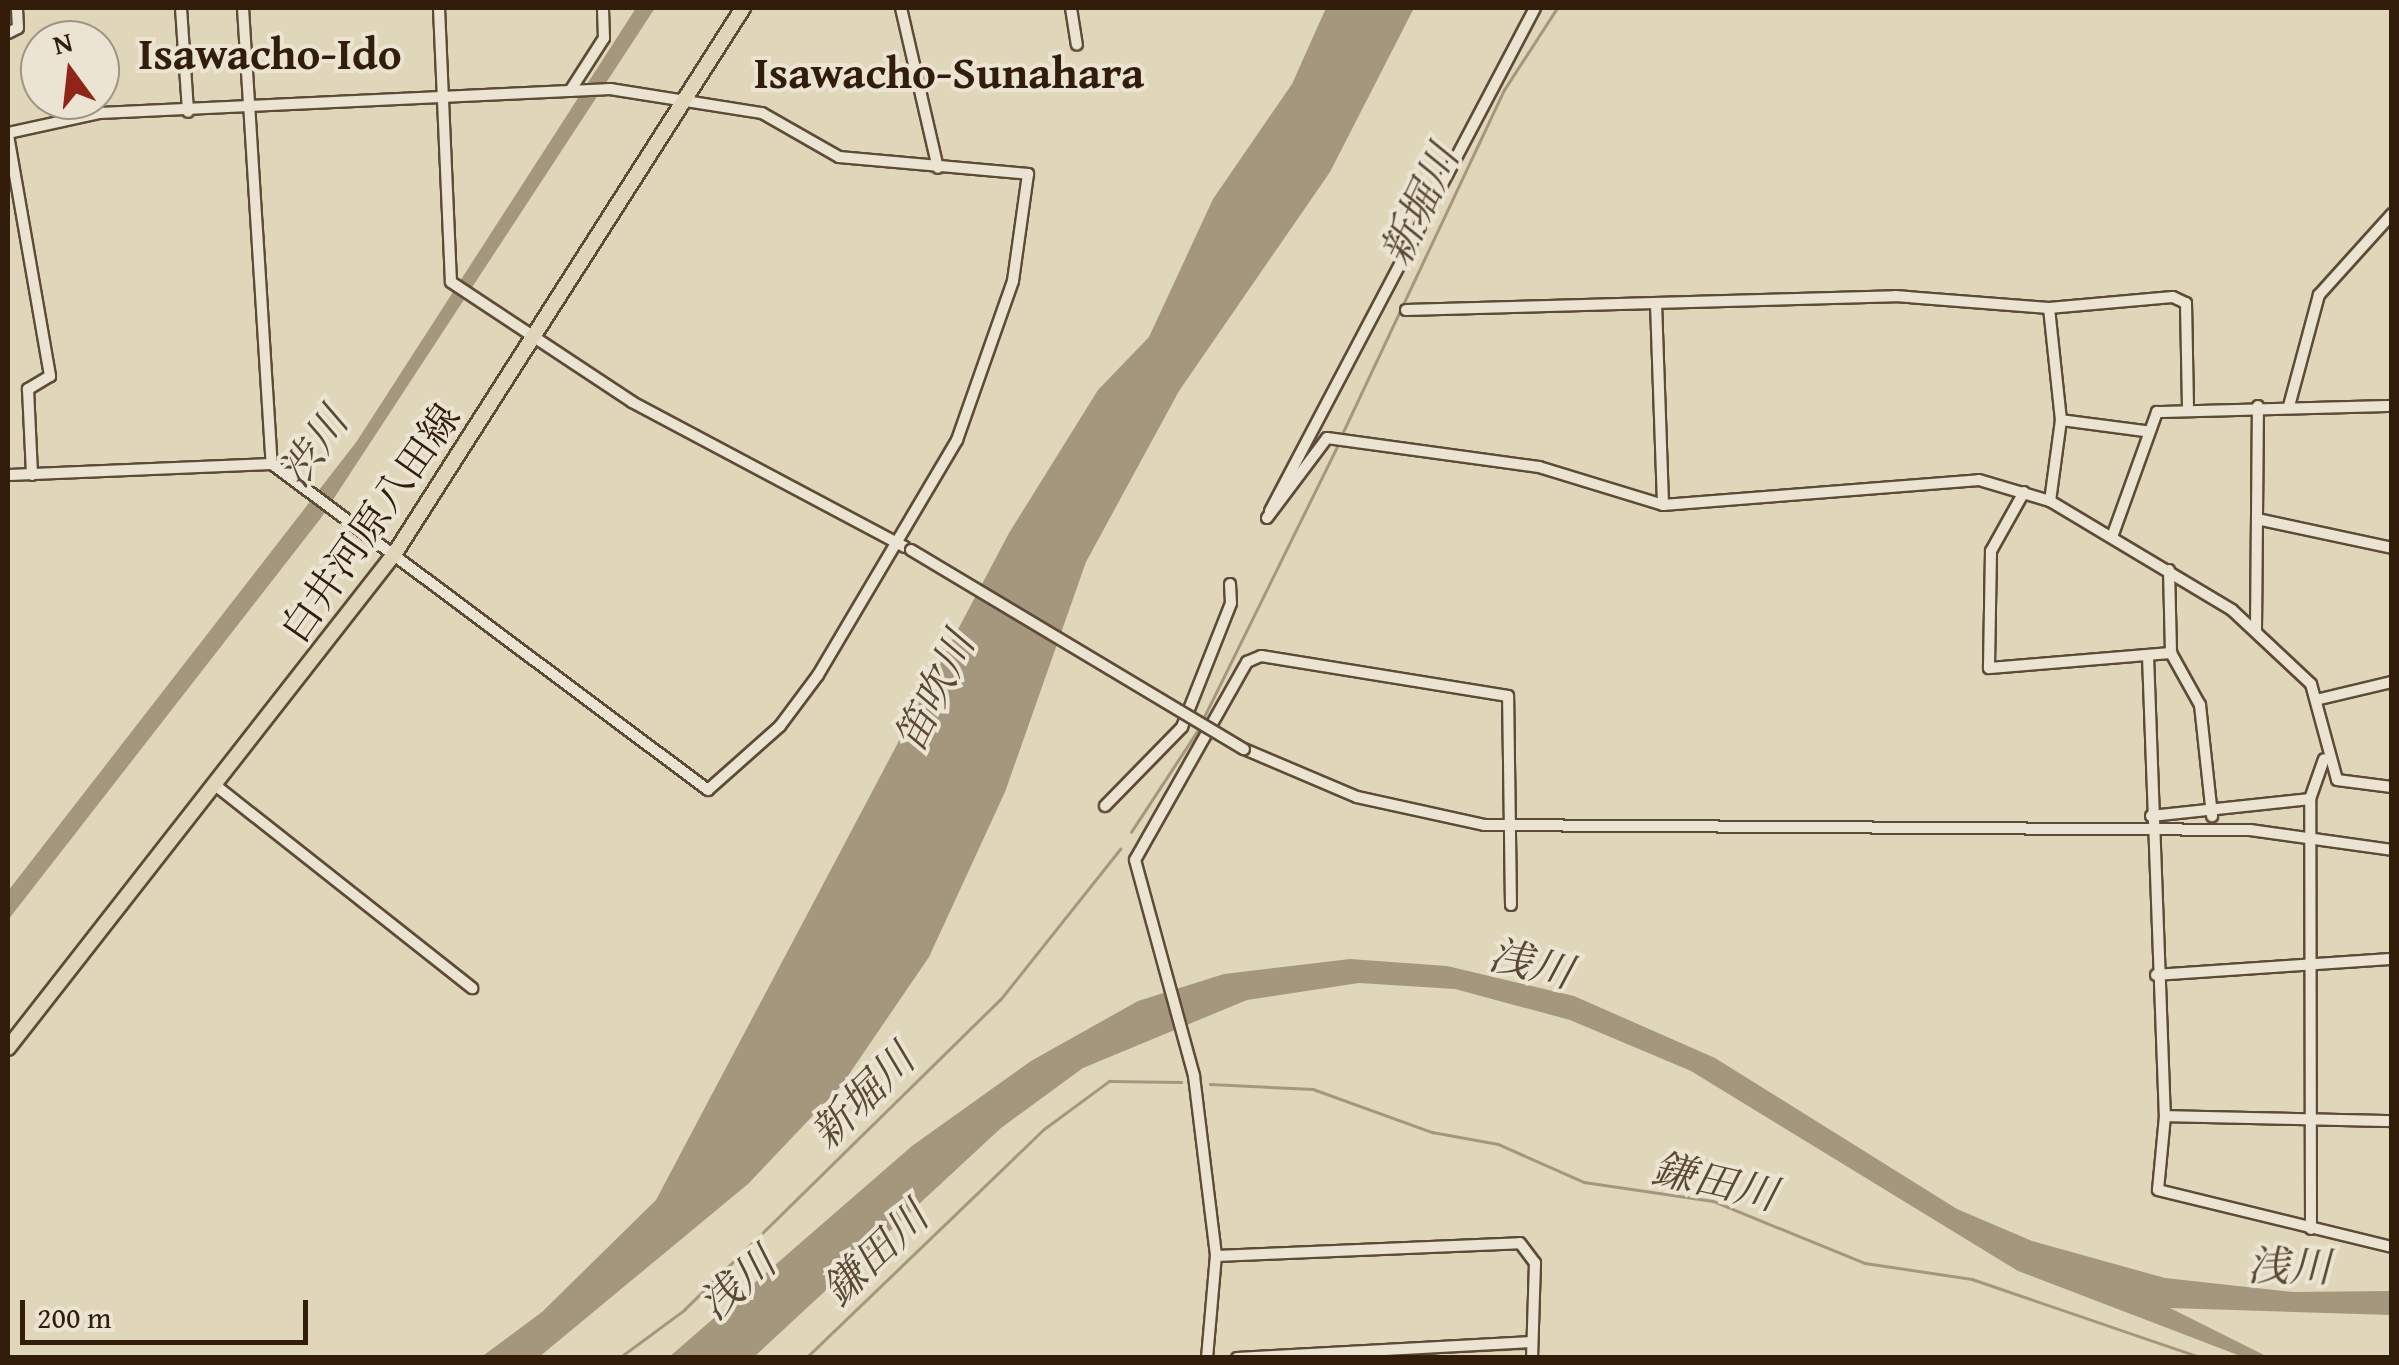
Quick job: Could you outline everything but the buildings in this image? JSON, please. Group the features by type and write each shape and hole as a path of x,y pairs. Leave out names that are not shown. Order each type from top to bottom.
{"main road":[{"name":"白井河原八田線","path":"8,1048 395,553 688,102 743,8"}],"street":[{"path":"8,32 18,28 17,8"},
{"path":"182,8 188,112"},
{"path":"243,8 272,464"},
{"path":"439,8 451,282 475,301 675,426 906,548 1244,748 1358,798 1510,826 2310,834 2392,850"},
{"path":"574,91 604,38 602,8"},
{"path":"901,8 938,168"},
{"path":"1071,8 1077,46"},
{"path":"1535,8 1268,515 1327,438 1539,467 1663,506 1944,481 2024,492 2050,501 2168,570 2256,631 2320,699 2324,758 2310,799 2314,965 2311,1229"},
{"path":"8,475 32,476 272,464 311,488 708,790 789,716 906,548 994,354 1023,237 1028,174 840,157 762,113 610,89 249,112 100,113 8,134 50,376 28,390 32,476"},
{"path":"2289,406 2313,306 2392,214"},
{"path":"1406,310 1895,296 2049,308 2173,297 2186,304 2188,406"},
{"path":"1656,303 1663,506"},
{"path":"2049,308 2061,420 2050,501"},
{"path":"2112,537 2145,431 2158,412 2188,406 2392,406"},
{"path":"2256,631 2258,406"},
{"path":"2061,420 2145,431"},
{"path":"2024,492 1991,551 1989,668 2171,653"},
{"path":"2257,520 2392,548"},
{"path":"2168,570 2171,653 2200,705 2212,816"},
{"path":"1105,806 1182,728 1231,603 1230,584"},
{"path":"1207,1358 1216,1256 1181,1026 1136,851 1252,656 1504,692 1512,904"},
{"path":"2148,656 2156,975 2165,1116 2158,1190 2392,1248"},
{"path":"2320,699 2392,682"},
{"path":"2324,758 2337,780 2392,787"},
{"path":"215,785 472,988"},
{"path":"2151,816 2212,816 2310,799"},
{"path":"2156,975 2392,960"},
{"path":"2165,1116 2312,1125 2392,1121"},
{"path":"1216,1256 1516,1242 1535,1263 1532,1358"},
{"path":"1237,1358 1532,1342"}],"water":[{"path":"636,8 655,8 321,518 8,920 8,891 357,441"},
{"name":"笛吹川","path":"1326,8 1414,8 1330,172 1179,391 1086,562 1005,792 929,957 841,1086 748,1184 539,1357 480,1358 542,1312 656,1200 1009,533 1098,390 1149,337 1213,199 1292,84"},
{"path":"1350,959 1447,966 1574,996 1715,1058 1957,1209 2032,1241 2165,1278 2293,1292 2392,1291 2391,1315 2170,1308 2268,1357 2243,1357 2018,1271 1691,1071 1570,1020 1455,989 1359,983 1247,1000 1083,1068 1001,1128 754,1357 668,1358 912,1146 1031,1061 1138,1001 1224,974"}],"waterway":[{"name":"新堀川","path":"1343,432 1504,90 1557,8"},
{"name":"新堀川","path":"1203,719 1337,447"},
{"name":"新堀川","path":"1131,832 1200,727"},
{"name":"新堀川","path":"619,1358 684,1310 1000,1000 1120,849"},
{"name":"鎌田川","path":"806,1358 1044,1129 1109,1081 1181,1082"},
{"name":"鎌田川","path":"1210,1084 1313,1089 1432,1132 1498,1144 1584,1182 1713,1201 1865,1263 1972,1279 2203,1358"},
{"path":"1380,1355 1527,1348"}],"district":[{"name":"Isawacho-Ido","path":"270,53"},
{"name":"Isawacho-Sunahara","path":"949,72"}],"water label":[{"name":"渋川","path":"313,447"},
{"name":"浅川","path":"1531,963"},
{"name":"浅川","path":"2289,1266"},
{"name":"浅川","path":"737,1283"}]}
